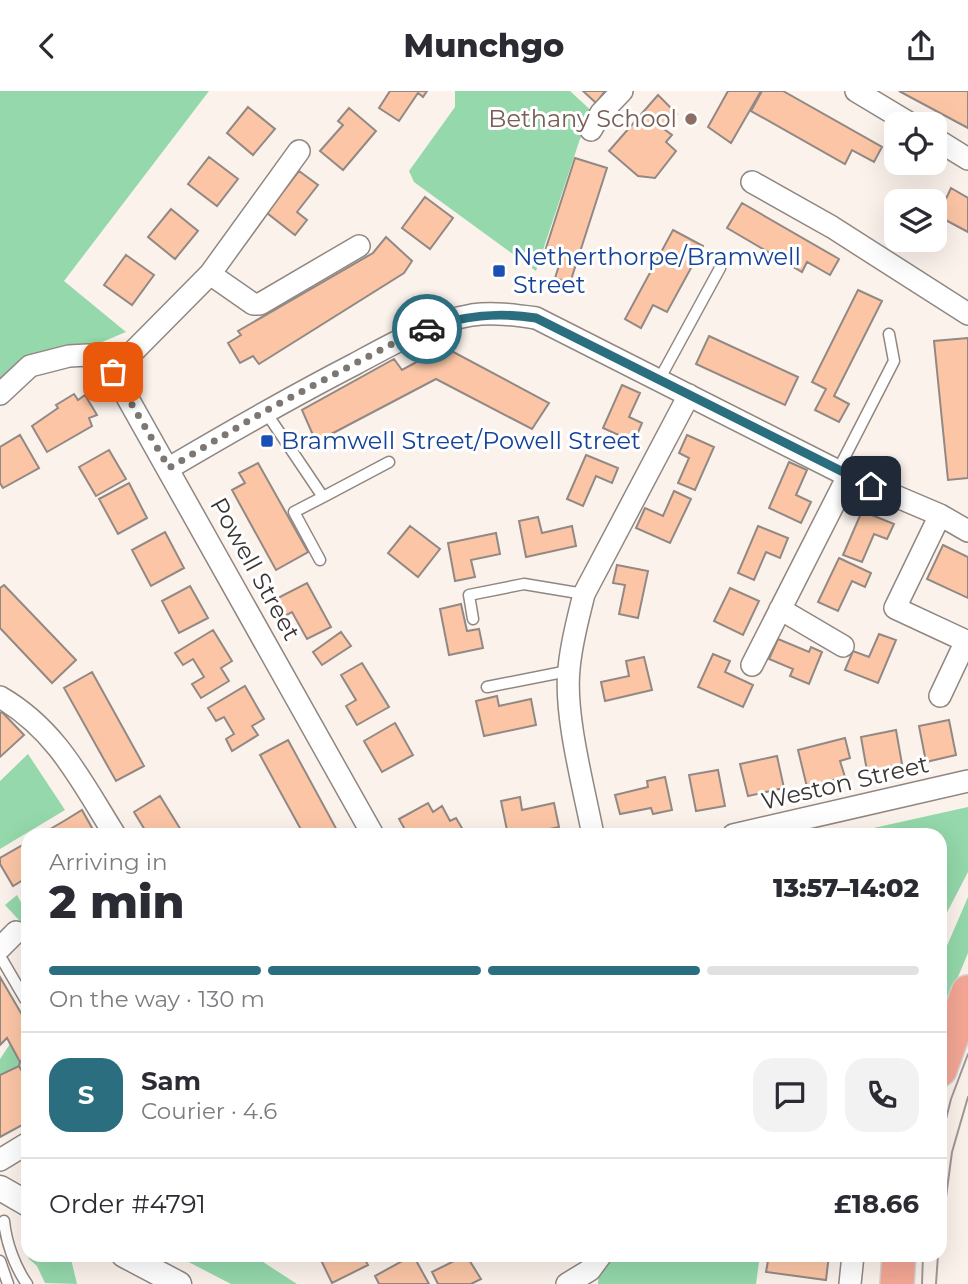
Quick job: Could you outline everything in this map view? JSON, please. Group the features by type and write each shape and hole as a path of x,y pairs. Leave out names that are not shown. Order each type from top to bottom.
{"highway":[{"path":"947,1050 968,992"},
{"path":"897,1284 899,1262"}],"street":[{"path":"591,130 601,113 622,91"},
{"path":"856,91 891,112"},
{"path":"947,146 968,159"},
{"path":"113,372 210,274 299,151"},
{"path":"752,181 832,227 968,314"},
{"path":"210,274 253,304 260,304 359,246"},
{"path":"169,468 265,411 409,335 446,321 473,315 512,314 536,318 843,473 940,515 968,531"},
{"name":"Powell Street","path":"0,394 30,366 69,356 88,355 103,362 113,372 369,828"},
{"path":"592,828 571,715 568,671 575,627 584,594 689,395"},
{"path":"752,666 843,473"},
{"path":"940,515 895,608 966,641 940,696"},
{"path":"780,609 843,646"},
{"path":"0,697 23,710 64,753 111,828"},
{"name":"Weston Street","path":"763,828 968,781"},
{"path":"0,948 16,932"},
{"path":"0,1160 21,1147"},
{"path":"137,1262 179,1284"},
{"path":"567,1284 590,1270 596,1262"},
{"path":"850,1284 852,1262"}],"lane":[{"path":"659,380 720,268"},
{"path":"843,473 894,361 889,334"},
{"path":"265,411 323,497"},
{"path":"320,560 294,512 389,462"},
{"path":"473,619 468,595 524,584 584,594"},
{"path":"487,687 568,671"},
{"path":"0,956 21,994"},
{"path":"14,1196 2,1225 21,1276 27,1284"},
{"path":"0,1261 8,1284"}],"green space":[{"path":"0,91 209,91 64,281 126,332 69,356 0,391"},
{"path":"455,91 570,91 596,115 580,139 536,271 414,182 409,171 455,107"},
{"path":"28,754 65,810 35,828 21,828 21,836 0,849 0,781"},
{"path":"968,807 968,872 947,912 947,828 874,828"},
{"path":"17,895 21,902 21,922 5,905"},
{"path":"968,897 968,953 947,1003 947,946"},
{"path":"10,1044 20,1062 19,1066 0,1075 0,1059"},
{"path":"32,1262 72,1262 77,1284 45,1283"},
{"path":"189,1262 263,1262 297,1284 231,1284"},
{"path":"759,1262 756,1284 598,1284 599,1264"}],"building":[{"path":"390,91 427,91 423,97 418,93 399,121 379,108"},
{"path":"583,91 605,91 596,103"},
{"path":"728,91 761,91 731,143 708,127"},
{"path":"762,91 783,91 882,147 874,162 852,150 845,164 751,111"},
{"path":"899,91 968,91 968,128 947,117 947,112 938,112"},
{"path":"658,95 677,114 664,129 672,135 666,142 676,151 655,178 638,176 609,151"},
{"path":"248,107 275,129 253,155 227,133"},
{"path":"349,108 376,131 343,170 320,151 343,125 338,121"},
{"path":"209,157 238,179 217,206 188,184"},
{"path":"575,158 607,168 570,283 555,278 563,253 546,248"},
{"path":"299,171 318,185 297,212 307,220 295,235 267,213"},
{"path":"951,188 968,198 968,232 947,221 947,197"},
{"path":"425,197 453,218 430,249 402,228"},
{"path":"742,203 839,259 830,275 807,262 802,272 727,228"},
{"path":"171,209 198,231 175,259 148,237"},
{"path":"673,230 703,246 667,312 653,305 641,328 625,319"},
{"path":"386,237 412,261 404,273 259,364 253,356 240,363 228,343 241,335 238,331 373,253"},
{"path":"126,255 154,275 132,305 104,285"},
{"path":"858,290 882,301 834,396 849,404 839,422 815,410 826,389 812,382"},
{"path":"709,336 798,377 785,405 696,364"},
{"path":"968,338 968,478 948,480 934,341"},
{"path":"444,347 549,403 532,429 436,379 316,442 302,410 394,359 402,370"},
{"path":"622,385 640,393 629,417 642,423 634,442 603,428"},
{"path":"74,394 78,400 85,395 97,415 89,418 92,426 47,452 32,426 58,408 56,405"},
{"path":"20,435 39,468 3,488 0,483 0,447"},
{"path":"687,435 714,447 695,490 678,483 689,458 679,453"},
{"path":"109,450 126,479 96,496 79,467"},
{"path":"586,455 618,468 612,483 596,476 583,506 567,499"},
{"path":"789,462 807,470 796,495 811,502 801,523 769,508"},
{"path":"258,463 308,552 276,570 232,490 245,483 239,473"},
{"path":"129,483 147,518 118,534 99,499"},
{"path":"674,491 691,499 670,543 636,528 645,508 663,516"},
{"path":"862,511 894,524 887,539 874,534 862,562 843,555"},
{"path":"538,517 542,533 572,526 576,546 526,557 519,521"},
{"path":"410,526 440,549 418,577 388,553"},
{"path":"758,526 788,538 780,558 766,552 754,580 738,573"},
{"path":"165,532 184,568 151,586 132,550"},
{"path":"496,533 500,554 471,560 475,577 455,581 448,543"},
{"path":"943,545 968,557 968,598 927,579"},
{"path":"839,558 871,573 865,587 852,581 838,611 818,602"},
{"path":"617,565 648,571 638,618 619,614 625,585 613,583"},
{"path":"307,583 331,627 307,639 292,612 281,618 272,601"},
{"path":"4,585 76,660 52,683 0,628 0,588"},
{"path":"190,586 208,618 179,633 162,601"},
{"path":"730,588 759,601 743,635 714,621"},
{"path":"461,604 467,631 479,629 483,648 449,655 440,609"},
{"path":"213,630 232,661 221,668 229,681 201,698 192,684 204,677 193,659 183,665 175,653"},
{"path":"341,632 351,646 322,665 313,652"},
{"path":"879,634 896,640 878,683 845,670 853,651 869,657"},
{"path":"778,639 809,652 811,647 822,652 809,684 790,676 793,669 769,659"},
{"path":"713,654 730,661 725,672 753,685 743,707 698,687"},
{"path":"644,657 652,690 605,701 601,682 629,676 626,661"},
{"path":"362,663 389,707 357,725 346,706 356,700 341,675"},
{"path":"92,672 144,766 116,781 64,688"},
{"path":"245,686 264,719 252,726 258,735 232,751 226,739 234,734 224,717 216,721 208,708"},
{"path":"497,696 499,706 531,699 536,725 484,736 476,701"},
{"path":"0,713 24,735 0,757"},
{"path":"949,720 956,755 926,762 919,726"},
{"path":"395,723 413,755 382,772 364,741"},
{"path":"896,730 902,764 867,771 861,737"},
{"path":"845,738 850,758 840,761 845,777 807,787 798,750"},
{"path":"288,740 335,828 300,828 260,755"},
{"path":"777,756 784,788 748,796 740,764"},
{"path":"718,770 725,806 696,811 689,775"},
{"path":"665,777 672,810 653,814 651,808 620,814 615,795 648,787 647,781"},
{"path":"160,796 180,828 144,828 134,812"},
{"path":"520,797 522,810 554,803 559,827 507,828 501,801"},
{"path":"428,803 433,812 442,806 450,821 456,818 462,828 404,828 399,819"},
{"path":"82,810 92,828 52,828"},
{"path":"21,846 21,881 13,886 0,864 0,858"},
{"path":"0,977 21,1013 21,1062 7,1038 0,1045"},
{"path":"19,1066 21,1070 21,1126 0,1137 0,1075"},
{"path":"322,1262 366,1262 368,1265 332,1283"},
{"path":"400,1262 417,1262 429,1284 379,1284 375,1276"},
{"path":"452,1262 470,1262 481,1279 471,1284 438,1284 432,1272"},
{"path":"768,1262 828,1262 826,1280 766,1272"}],"tram line":[{"path":"947,1115 968,1054"},
{"path":"947,1190 952,1152 968,1097"},
{"path":"922,1284 923,1262"},
{"path":"936,1284 938,1262"}],"way so far":[{"path":"113,372 169,468 265,411 409,335 427,329"}],"place":[{"name":"Bethany School","path":"691,119"},
{"name":"Netherthorpe/Bramwell Street","path":"499,271"},
{"name":"Bramwell Street/Powell Street","path":"267,441"}],"route":[{"path":"427,329 446,321 473,315 512,314 536,318 871,486"}]}
